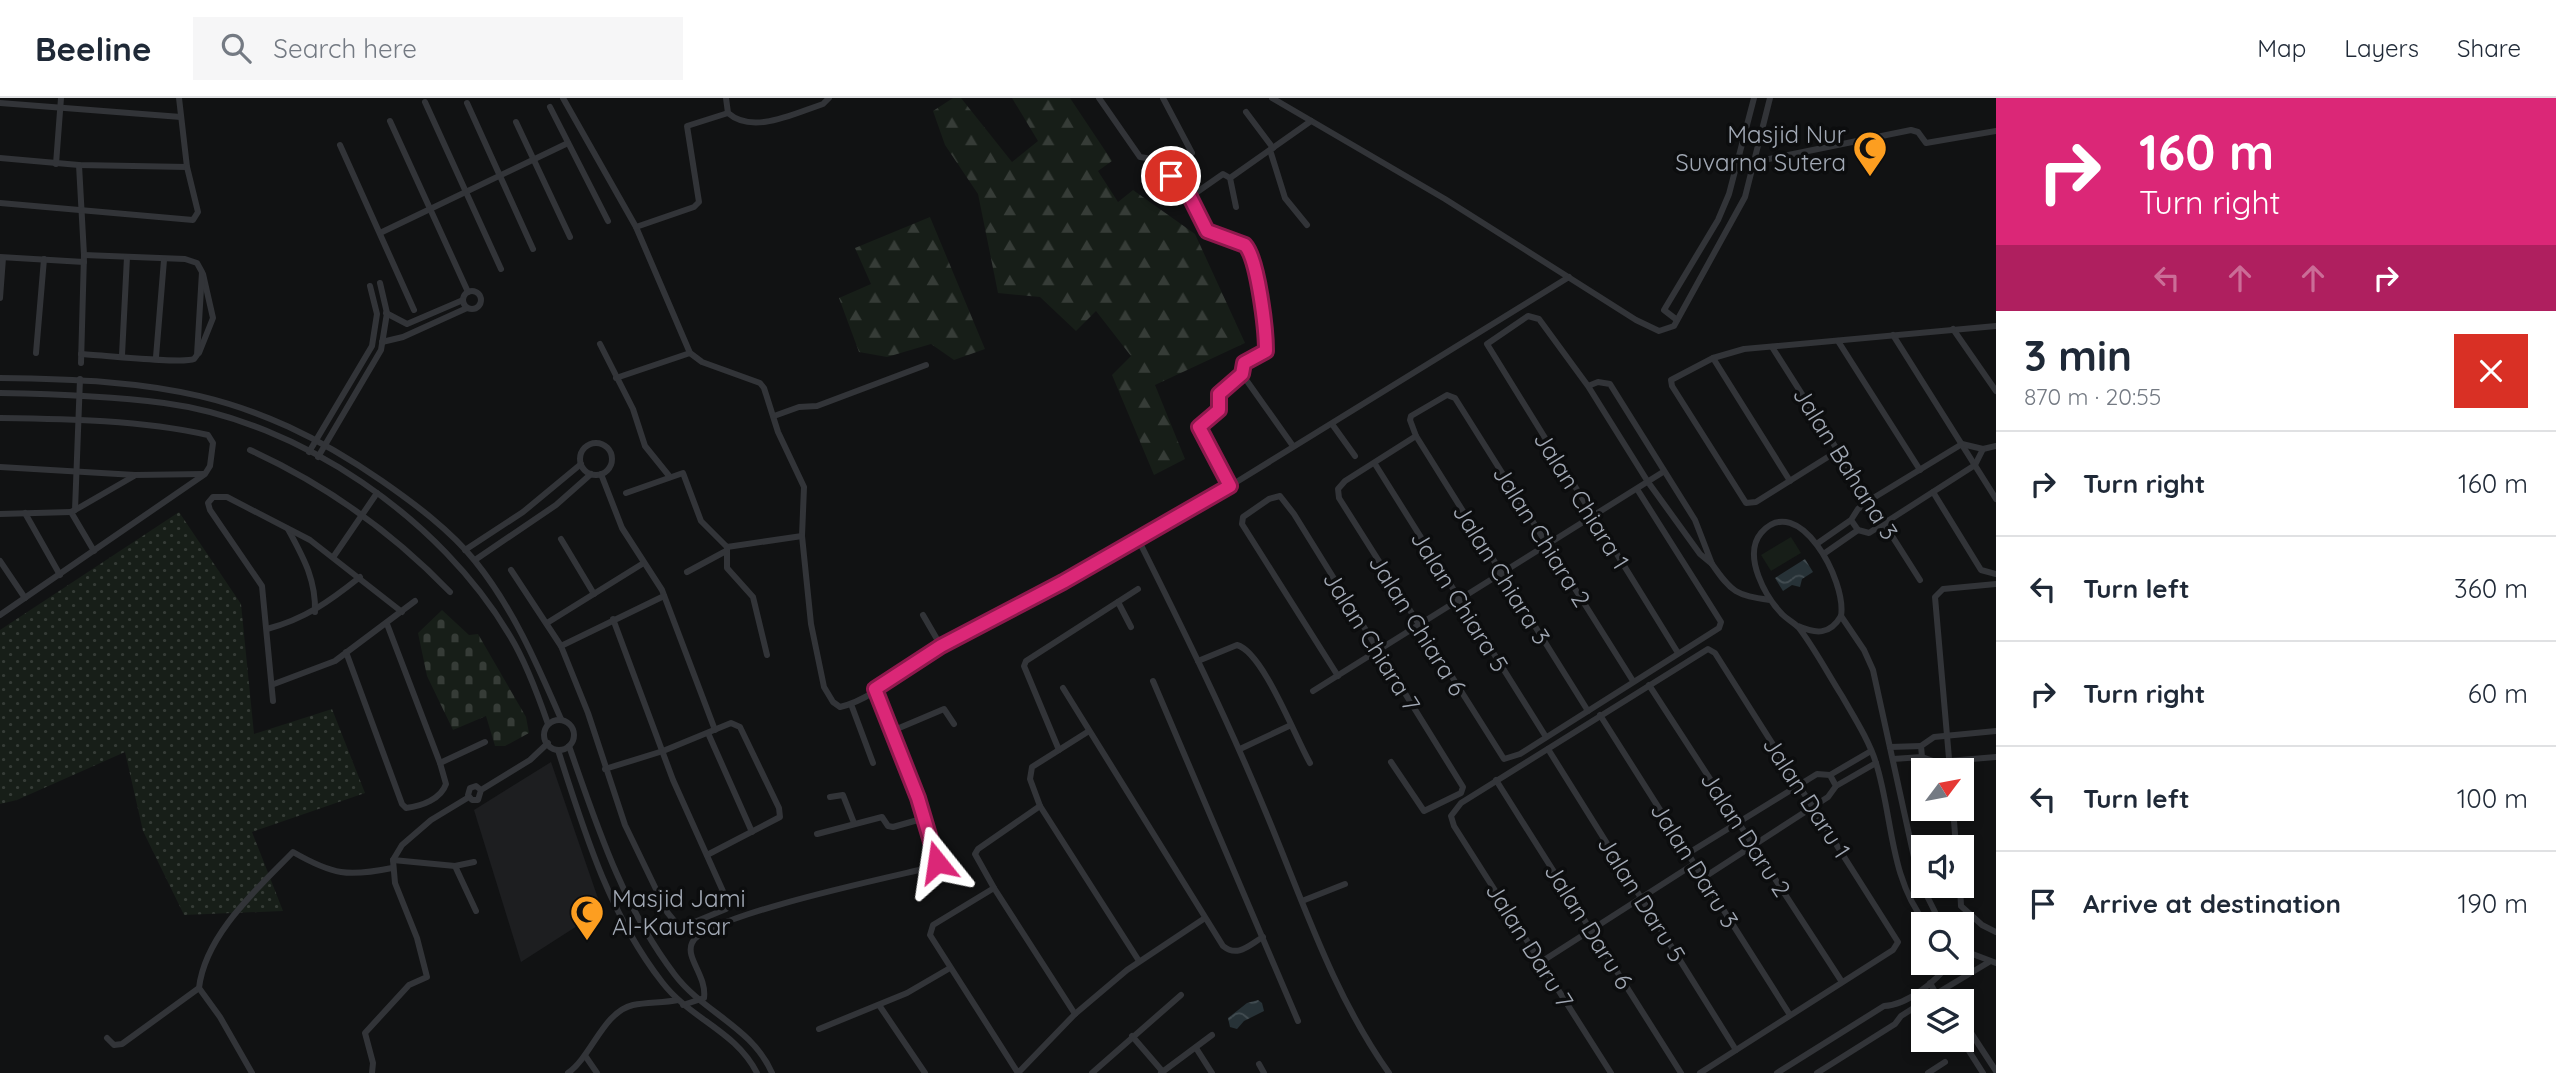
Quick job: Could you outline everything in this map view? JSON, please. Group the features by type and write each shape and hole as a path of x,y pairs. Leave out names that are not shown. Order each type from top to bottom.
{"street":[{"path":"56,163 61,98"},
{"path":"0,203 193,220 198,212 187,167 179,98"},
{"path":"563,98 636,227 690,353 710,366 760,383 778,432 804,487 802,536 811,624 824,687 833,702 840,707 851,704 941,646 1063,582 1137,537 1230,486 1569,277"},
{"path":"726,98 728,113 735,119 751,124 823,104 829,98"},
{"path":"1099,98 1140,157 1158,160 1190,197 1207,231 1240,242 1250,250 1266,351 1244,363 1242,374 1219,394 1219,410 1199,427 1230,486"},
{"path":"1163,98 1192,153 1167,171"},
{"path":"1272,98 1646,326 1659,331 1675,323 1738,212 1770,98"},
{"path":"1675,323 1667,315 1666,306 1718,219 1729,194 1754,98"},
{"path":"0,103 181,117"},
{"path":"425,103 500,269"},
{"path":"467,103 533,249"},
{"path":"550,107 608,221"},
{"path":"1246,112 1271,149 1285,198 1307,225"},
{"path":"636,227 694,207 699,202 687,127 728,113"},
{"path":"390,121 468,292"},
{"path":"1230,178 1311,121"},
{"path":"516,122 570,237"},
{"path":"1754,162 1911,130 1918,132 1926,143 1996,131"},
{"path":"380,233 568,143"},
{"path":"340,145 414,310"},
{"path":"0,158 79,165 187,167"},
{"path":"79,165 84,258 81,363"},
{"path":"1190,197 1215,177 1223,174 1230,178 1236,207"},
{"path":"0,298 1,257 127,257 197,263 202,272 213,317 197,355 188,362 171,362 156,358 81,354"},
{"path":"122,355 127,257"},
{"path":"36,353 44,259"},
{"path":"156,358 164,260"},
{"path":"197,355 202,272"},
{"path":"318,457 383,343 387,313 380,283"},
{"path":"309,452 373,340 377,314 370,286"},
{"path":"377,314 387,313 407,324 463,300 468,292"},
{"path":"373,340 383,343 467,308 476,309 481,301 477,293 468,292"},
{"path":"463,300 467,308"},
{"name":"Jalan Chiara 1","path":"1588,386 1534,316 1492,338 1487,346 1678,653"},
{"path":"1839,450 1756,502 1746,503 1672,386 1671,380 1713,358 1744,349 1996,326"},
{"path":"1953,329 1996,391"},
{"path":"1893,335 1996,499"},
{"path":"1838,341 1920,470"},
{"path":"600,344 633,409 645,446 670,477"},
{"name":"Jalan Bahana 3","path":"1772,347 1920,580"},
{"path":"616,378 690,353"},
{"path":"1713,358 1790,481"},
{"path":"774,416 799,407 817,406 926,365"},
{"path":"1242,374 1293,446"},
{"path":"0,378 80,379 141,384 215,397 265,415 325,445 411,502 465,550 475,560 522,631 561,719 573,729 569,746 601,839 628,898 675,975 702,1002 747,1034 772,1073"},
{"path":"80,379 73,511 94,551"},
{"path":"1713,564 1700,554 1648,482 1588,386 1598,382 1610,384 1700,531 1713,564 1732,592 1770,600"},
{"path":"0,393 78,395 166,403 213,414 261,430 309,452 377,493 407,515 479,593 510,637 548,724 544,735 548,743 558,750 587,840 616,907 639,948 681,1003 739,1044 757,1073"},
{"name":"Jalan Chiara 2","path":"1416,436 1410,420 1412,416 1447,395 1455,398 1633,681"},
{"path":"0,418 76,419 172,428 208,435 213,443 210,466 205,474 0,615"},
{"path":"1332,424 1355,456"},
{"path":"1375,464 1416,436"},
{"name":"Jalan Chiara 3","path":"1416,436 1588,711"},
{"path":"475,560 530,523 591,474 601,474 612,463 611,453 605,445 595,442 586,446 580,454 581,464 591,474"},
{"path":"1818,543 1851,520 1858,509 1870,500 1962,444 1983,449 1996,446"},
{"path":"1851,520 1858,530 1869,533 1975,465 1983,449"},
{"path":"250,450 363,514 402,545 450,593"},
{"path":"465,550 523,512 581,464"},
{"name":"Jalan Chiara 6","path":"1375,464 1338,489 1339,498 1418,626 1504,759 1520,754 1546,737"},
{"name":"Jalan Chiara 5","path":"1375,464 1546,737"},
{"path":"0,467 135,475 205,474"},
{"path":"1313,691 1663,472"},
{"path":"601,474 622,527 664,597 711,732 752,832"},
{"path":"626,493 685,474 701,521 727,549 731,576 753,597 767,655"},
{"path":"0,514 73,511 135,475"},
{"path":"1546,737 1719,628 1721,622 1637,489"},
{"path":"1933,492 1986,573 1996,574"},
{"path":"334,556 377,493"},
{"path":"274,701 262,586 208,503 215,496 227,497 334,556 402,612"},
{"name":"Jalan Chiara 7","path":"1338,676 1241,524 1243,517 1269,499 1280,496 1463,787 1461,793 1424,811 1391,762"},
{"path":"523,512 530,523"},
{"path":"25,513 60,575"},
{"path":"1798,626 1813,633 1821,632 1837,623 1841,616 1841,597 1825,553 1818,543 1789,524 1773,525 1761,533 1755,545 1760,579 1770,600 1798,626 1871,751 1876,763 1902,884 1919,912"},
{"path":"287,528 310,568 316,592 315,611"},
{"path":"1825,553 1858,530"},
{"path":"1688,537 1694,538 1700,531"},
{"path":"687,572 727,549 802,536"},
{"path":"1137,537 1240,749 1342,995 1389,1073"},
{"path":"561,539 594,594"},
{"path":"0,561 25,598"},
{"path":"547,622 642,564"},
{"path":"511,570 561,646 625,825 667,912 680,929 726,909 726,898 663,751 613,619"},
{"path":"267,629 294,622 315,611 360,577"},
{"path":"479,593 491,583"},
{"path":"1949,758 1934,597 1943,589 1996,584"},
{"path":"1059,750 1024,666 1026,661 1138,589"},
{"path":"561,646 664,597"},
{"path":"274,684 335,661 415,601"},
{"path":"1118,602 1130,627"},
{"path":"923,615 941,646"},
{"path":"1841,616 1873,670 1919,880 1935,912"},
{"path":"346,652 396,790 406,808 423,804 443,792 446,784 387,624"},
{"path":"1198,661 1237,645 1251,652 1263,668 1289,726 1310,763"},
{"name":"Jalan Daru 1","path":"1649,685 1705,651 1715,653 1898,943 1893,950 1842,982"},
{"path":"1153,681 1298,1021"},
{"path":"1496,780 1649,685"},
{"name":"Jalan Daru 2","path":"1649,685 1842,982"},
{"path":"1063,688 1205,918 1230,953 1237,953 1263,937"},
{"path":"702,1002 704,982 690,956 692,943 701,933 764,909 932,867 937,862 925,818 875,689"},
{"path":"851,704 873,763"},
{"path":"891,731 944,709 954,724"},
{"name":"Jalan Daru 3","path":"1600,715 1790,1016"},
{"path":"548,724 561,719"},
{"path":"605,769 663,751 731,723 740,727 780,811 780,817 707,855"},
{"path":"1240,749 1289,726"},
{"path":"1089,731 1032,767 1030,772 1040,806 1139,961"},
{"path":"1890,747 1920,746 1934,737 1996,731"},
{"path":"440,763 485,742"},
{"path":"372,1073 373,1063 365,1032 409,985 427,977 393,864 402,845 431,820 469,797 478,800 481,790 530,760 548,743"},
{"path":"558,750 569,746"},
{"path":"1893,759 1922,757 1920,746"},
{"name":"Jalan Daru 5","path":"1548,749 1736,1050"},
{"path":"1688,854 1817,774 1830,775 1871,751"},
{"path":"1974,759 1996,757"},
{"path":"1703,878 1828,797 1836,786 1876,763"},
{"path":"1830,775 1836,786"},
{"name":"Jalan Daru 7","path":"1496,780 1461,803 1451,816 1454,827 1611,1073"},
{"name":"Jalan Daru 6","path":"1496,780 1681,1073"},
{"path":"830,797 845,797 854,823"},
{"path":"1040,806 978,849 977,860 1075,1014"},
{"path":"817,834 882,817 888,826 893,827 925,818"},
{"path":"252,1073 200,988 203,966 222,934 293,852 314,864 355,876 393,864 455,866 474,862"},
{"path":"1541,962 1694,864"},
{"path":"455,866 476,911"},
{"path":"1302,901 1345,884"},
{"path":"994,888 930,929 930,935 1018,1073 1075,1014 1139,961 1205,918"},
{"path":"1961,898 1961,906 1982,925 1996,932"},
{"path":"1974,955 1993,962"},
{"path":"1943,989 1993,962"},
{"path":"819,1029 878,1005 950,968"},
{"path":"1777,1073 1884,1006 1895,1005 1938,975"},
{"path":"1700,1073 1842,982"},
{"path":"1930,983 1934,989"},
{"path":"107,1038 114,1045 122,1044 200,988"},
{"path":"1092,1073 1181,995"},
{"path":"568,1073 586,1057 616,1015 632,1006 702,1002"},
{"path":"878,1005 922,1072"},
{"path":"1895,1005 1901,1016"},
{"path":"1817,1073 1895,1024 1911,1009"},
{"path":"1132,1036 1162,1072 1212,1035"},
{"path":"1974,1037 1996,1071"},
{"path":"1196,1048 1210,1072"},
{"path":"1970,1052 1983,1073"},
{"path":"586,1057 597,1073"},
{"path":"1928,1073 1945,1062"},
{"path":"1259,1064 1264,1073"}],"shaded area":[{"path":"551,762 602,910 521,962 474,810"}],"green space":[{"path":"953,98 961,98 1012,162 1038,141 1012,98 1070,98 1112,161 1098,171 1118,202 1133,190 1195,234 1245,343 1155,385 1185,459 1154,475 1112,375 1131,356 1096,311 1076,331 1040,297 998,293 978,194 945,145 933,111"},
{"path":"930,217 985,349 954,360 931,344 887,357 859,352 839,298 871,284 855,248"},
{"path":"179,512 241,604 254,734 332,709 365,793 252,832 283,911 184,915 143,831 125,752 17,800 0,804 0,630"},
{"path":"1791,537 1801,553 1771,571 1761,555"},
{"path":"442,610 469,635 478,634 526,717 529,733 505,746 495,746 486,716 453,730 427,676 418,633"}],"water":[{"path":"1805,559 1813,572 1802,579 1800,587 1792,585 1783,591 1775,578"},
{"path":"1258,1000 1264,1011 1244,1021 1237,1029 1230,1027 1228,1018 1247,1003"}],"place":[{"name":"Masjid Nur Suvarna Sutera","path":"1870,178"},
{"name":"Masjid Jami Al-Kautsar","path":"587,942"}],"route":[{"path":"937,862 918,798 875,689 941,646 1063,582 1137,537 1230,486 1199,427 1219,410 1219,394 1242,374 1244,363 1266,351 1254,269 1250,250 1245,245 1215,235 1202,226 1190,197 1171,176"}]}
